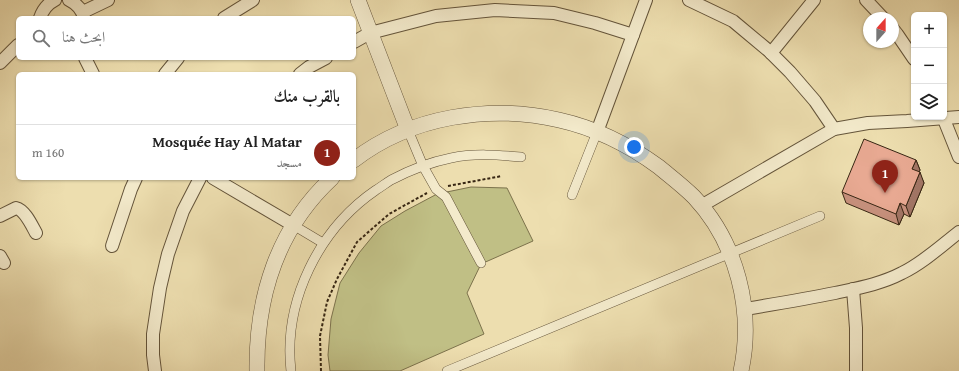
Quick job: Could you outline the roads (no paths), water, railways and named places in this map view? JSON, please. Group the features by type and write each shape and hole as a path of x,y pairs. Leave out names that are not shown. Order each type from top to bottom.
{"street":[{"path":"41,16 45,6 55,0"},
{"path":"69,0 74,2 79,7 83,15 108,0"},
{"path":"227,16 253,0"},
{"path":"358,0 423,166 436,188 446,197 481,264"},
{"path":"572,195 646,0"},
{"path":"689,0 733,21 771,53 815,101 834,129"},
{"path":"771,53 814,0"},
{"path":"866,0 877,12"},
{"path":"356,41 370,33 436,16 495,10 554,13 595,23 633,35"},
{"path":"899,37 911,55"},
{"path":"0,63 16,47"},
{"path":"86,60 92,72"},
{"path":"167,72 176,60"},
{"path":"303,72 323,60"},
{"path":"356,159 376,145 394,136 431,122 448,118 502,113 538,116 578,125 622,144 651,161 694,197 716,226 725,241 738,274 745,309 745,344 741,371"},
{"path":"947,117 959,117"},
{"path":"701,206 834,129 868,123 916,120"},
{"path":"944,120 959,157"},
{"path":"291,371 290,360 292,329 298,299 308,270 323,243 342,218 365,198 391,180 423,166 452,158 486,154 521,157"},
{"path":"112,246 135,180"},
{"path":"155,371 153,334 160,288 168,254 183,212 199,180"},
{"path":"216,180 323,243"},
{"path":"257,371 257,336 263,300 280,249 293,225 307,205 330,180"},
{"path":"0,216 18,208 22,210 36,233"},
{"path":"447,371 820,216"},
{"path":"745,309 853,289 888,280 917,264 959,232"},
{"path":"853,289 856,328 856,371"}],"place":[{"name":"Mosquée Hay Al Matar","path":"885,193"}]}
